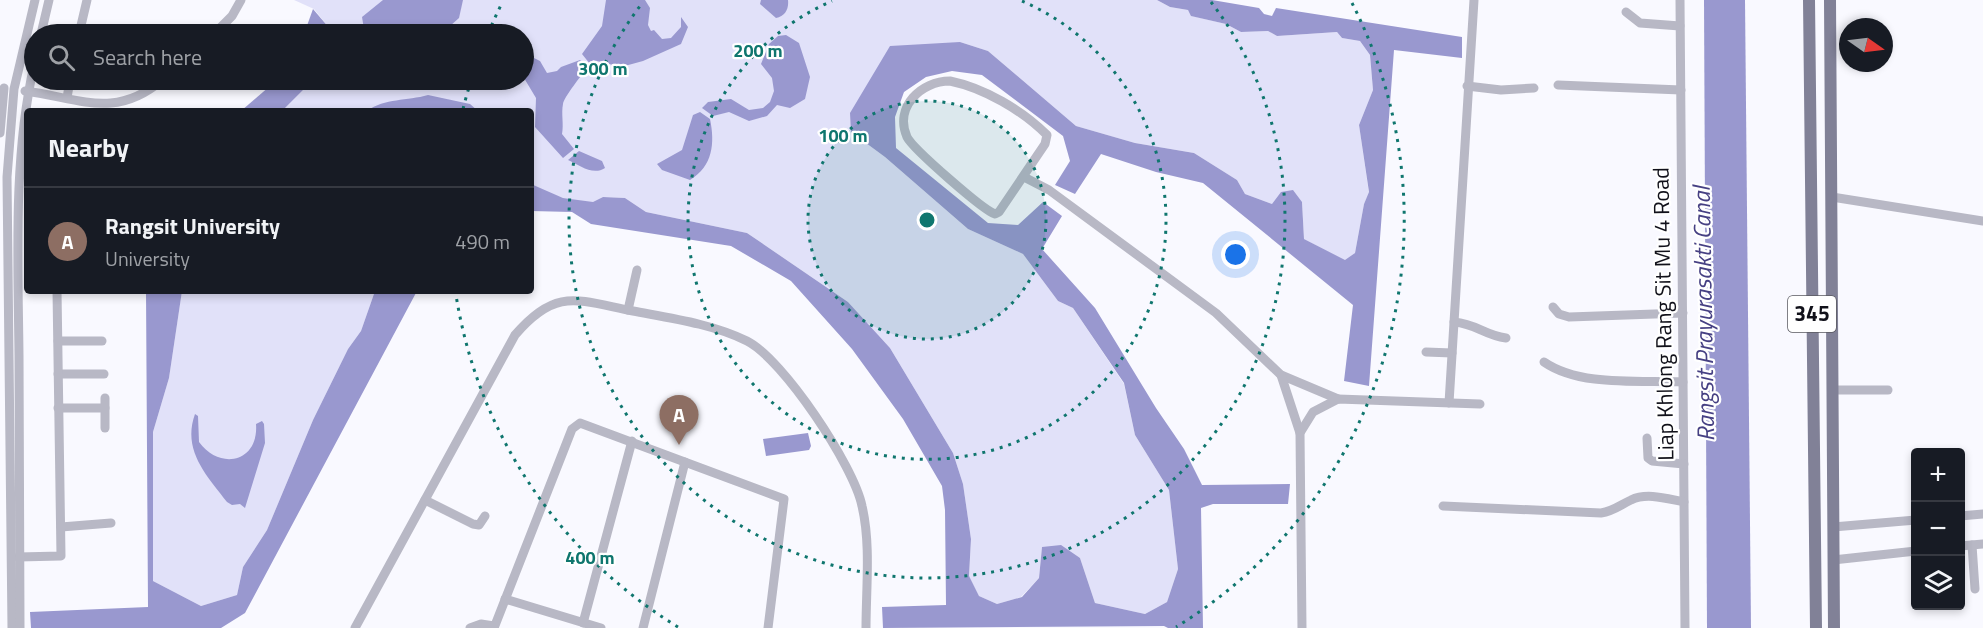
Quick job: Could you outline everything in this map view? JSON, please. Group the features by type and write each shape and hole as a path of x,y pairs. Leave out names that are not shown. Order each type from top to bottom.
{"main road":[{"name":"345","path":"1809,0 1816,628"},
{"name":"345","path":"1830,0 1834,628"}],"street":[{"path":"27,24 35,0"},
{"path":"43,24 49,0"},
{"path":"81,24 87,0"},
{"path":"224,24 232,16 241,0"},
{"path":"1449,403 1474,0"},
{"name":"Liap Khlong Rang Sit Mu 4 Road","path":"1680,0 1685,628"},
{"path":"1626,12 1640,23 1680,26"},
{"path":"0,133 7,89 24,35"},
{"path":"950,81 978,90 1044,131 1048,138 1024,177 999,212 991,213 911,144 904,127 911,98 932,83 950,81"},
{"path":"1558,85 1681,90"},
{"path":"1467,86 1501,90 1534,88"},
{"path":"7,89 100,104 132,100 147,90"},
{"path":"7,89 2,266 10,558 5,606 16,626"},
{"path":"67,98 68,90"},
{"path":"27,108 28,91"},
{"path":"132,100 134,108"},
{"path":"16,626 21,557 21,174 24,138"},
{"path":"1024,177 1049,190 1216,314 1281,375 1338,399 1480,404"},
{"path":"1832,197 1983,221"},
{"path":"2,266 22,266"},
{"path":"628,310 637,270"},
{"path":"10,558 61,557 57,294"},
{"path":"355,628 506,349 533,314 549,305 585,301 713,328 748,341 773,362 792,385 837,450 862,503 865,518 866,628"},
{"path":"1553,307 1559,314 1569,317 1683,313"},
{"path":"1454,322 1477,325 1489,335 1506,338"},
{"path":"58,341 102,341"},
{"path":"1426,352 1452,353"},
{"path":"1544,362 1558,372 1580,377 1683,382"},
{"path":"58,374 104,374"},
{"path":"1281,375 1300,433 1302,628"},
{"path":"1832,390 1888,390"},
{"path":"1300,433 1313,412 1338,399"},
{"path":"58,408 105,403 105,428"},
{"path":"470,628 481,624 494,627 572,429 576,424 586,423 784,499 768,628"},
{"path":"1647,438 1648,458 1652,461 1684,464"},
{"path":"583,623 632,441"},
{"path":"643,628 685,462"},
{"path":"1443,506 1601,513 1612,512 1633,499 1644,496 1684,502"},
{"path":"425,500 473,524 479,525 484,516"},
{"path":"1965,516 1983,514"},
{"path":"1833,527 1911,520"},
{"path":"61,527 111,523"},
{"path":"1965,546 1983,544"},
{"path":"1972,545 1975,589"},
{"path":"1833,560 1911,552"},
{"path":"506,598 601,628"}],"shaded area":[{"path":"294,0 1157,0 1170,7 1188,10 1192,16 1226,24 1241,32 1268,31 1277,36 1337,32 1342,38 1360,41 1370,55 1373,90 1359,125 1369,193 1364,204 1355,253 1345,261 1304,239 1302,202 1272,204 1245,194 1237,180 1194,153 1135,143 1076,126 988,51 960,42 851,132 885,157 968,229 1023,254 1058,301 1073,308 1124,384 1135,435 1169,490 1178,569 1167,602 1145,614 1095,603 1080,558 1042,547 1039,578 1021,597 997,604 979,596 969,577 971,539 963,484 953,453 890,348 848,302 747,233 646,212 625,198 603,197 593,203 563,198 534,188 534,108 285,108 303,90 534,90 534,24 326,24 314,9"},
{"path":"182,294 374,294 361,331 348,349 313,420 267,530 243,567 237,595 201,606 153,581 153,432 169,378"}],"water":[{"path":"383,0 463,0 459,18 452,24 363,24 362,17"},
{"path":"606,0 645,0 650,8 648,25 651,31 654,30 662,39 671,38 681,27 681,17 688,27 681,44 643,61 621,67 593,60 590,64 582,54 602,26"},
{"path":"761,0 788,0 788,6 782,16 776,18 760,4"},
{"path":"1157,0 1212,0 1259,8 1264,14 1272,16 1276,8 1462,37 1462,58 1394,50 1369,386 1344,381 1353,305 1203,183 1156,172 1101,154 1075,194 1055,185 1070,161 1063,136 982,75 952,71 926,77 904,92 895,117 896,148 988,223 1018,225 1043,202 1062,216 1042,249 1095,308 1184,449 1202,485 1290,484 1288,504 1213,504 1201,508 1203,628 1164,626 883,628 882,607 946,605 945,510 942,486 903,419 852,349 791,281 731,246 591,224 572,212 534,211 534,185 563,198 593,202 603,197 625,198 646,212 747,233 848,302 890,348 953,453 963,484 971,539 969,576 979,596 997,604 1022,597 1039,578 1042,547 1061,545 1080,558 1095,603 1145,614 1167,602 1178,569 1169,490 1135,435 1124,383 1073,308 1058,301 1023,254 968,229 885,157 851,132 850,113 890,46 960,42 988,51 1076,126 1135,143 1194,153 1237,180 1245,194 1272,204 1281,192 1293,190 1302,202 1304,239 1345,260 1355,253 1364,204 1369,192 1359,125 1373,90 1370,55 1360,41 1342,38 1337,32 1277,36 1268,31 1241,32 1226,24 1191,16 1188,10 1170,7"},
{"path":"1704,0 1745,0 1751,628 1707,628"},
{"path":"313,9 326,24 308,24"},
{"path":"786,35 799,43 810,77 805,99 790,108 777,105 767,116 749,121 729,112 713,116 702,108 708,102 731,99 749,110 763,108 770,102 774,91 772,78 761,64 769,44 778,36"},
{"path":"534,58 540,61 547,73 557,71 561,67 580,60 587,68 563,104 562,134 574,149 563,158 535,127 536,98 531,90 534,90"},
{"path":"265,90 303,90 285,108 244,108"},
{"path":"428,95 470,104 475,108 372,108 389,102"},
{"path":"700,112 710,119 712,137 708,161 704,168 690,180 662,170 657,164 682,150 693,115"},
{"path":"579,151 602,161 605,168 591,170 568,160"},
{"path":"146,294 182,294 169,378 153,432 153,581 201,606 237,595 243,567 267,530 313,420 348,349 361,331 374,294 415,294 245,613 221,628 31,628 30,612 148,607"},
{"path":"195,414 198,416 199,442 217,457 227,459 245,454 255,437 256,424 262,421 264,424 265,443 245,508 240,504 232,505 227,502 198,461 192,439"},
{"path":"808,433 811,446 809,450 766,456 763,439"}],"place":[{"name":"Rangsit University","path":"679,445"}],"water label":[{"name":"Rangsit Prayurasakti Canal","path":"1704,314"}]}
